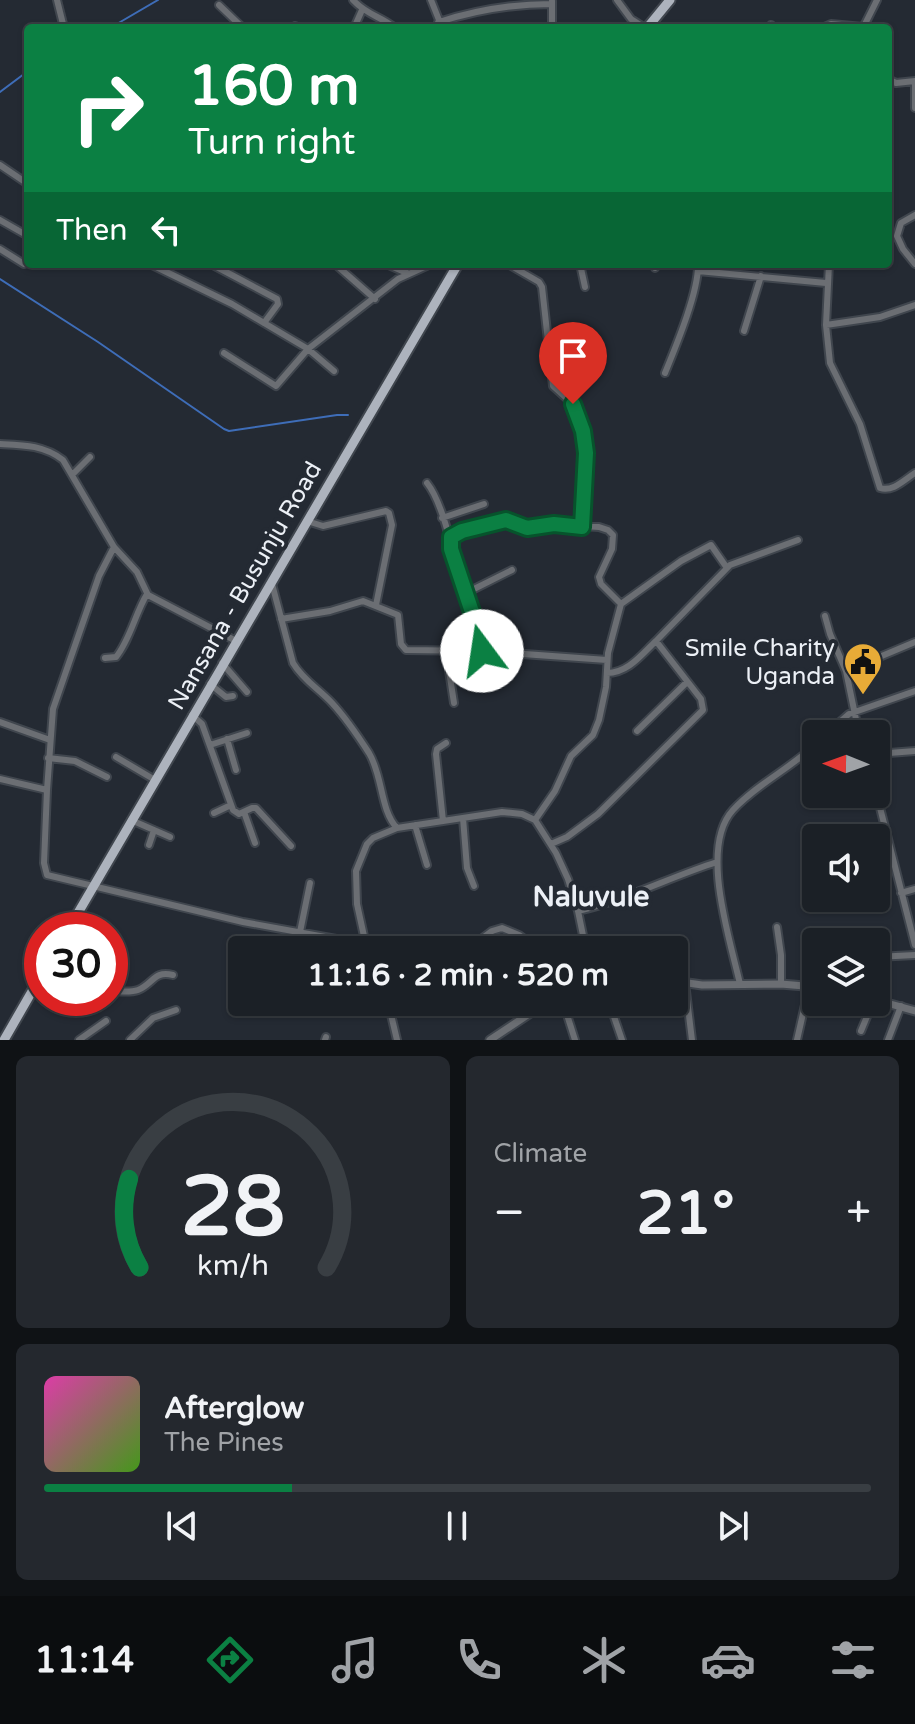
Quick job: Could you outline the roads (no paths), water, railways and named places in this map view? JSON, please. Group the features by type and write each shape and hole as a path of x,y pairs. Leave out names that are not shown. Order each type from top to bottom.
{"main road":[{"path":"651,24 670,0"},
{"name":"Nansana - Busunju Road","path":"78,912 456,268"},
{"path":"6,1039 24,1007"}],"street":[{"path":"57,0 63,24"},
{"path":"353,0 367,14 389,24"},
{"path":"431,0 437,24"},
{"path":"617,0 631,19 642,24"},
{"path":"865,24 877,0"},
{"path":"440,24 472,11 515,2 552,2 552,24"},
{"path":"219,5 239,24"},
{"path":"356,24 362,10"},
{"path":"892,81 915,81 915,108"},
{"path":"0,165 24,181"},
{"path":"915,215 901,223 897,236 915,264"},
{"path":"0,220 24,234"},
{"path":"0,249 24,264"},
{"path":"158,268 264,323 308,349 334,371"},
{"path":"219,268 277,299 278,304 264,323"},
{"path":"340,268 375,299"},
{"path":"395,268 407,273"},
{"path":"224,353 276,386 308,349 407,273 425,268"},
{"path":"515,268 542,287 553,386 573,404 583,431 586,453 582,527"},
{"path":"581,268 585,287"},
{"path":"665,373 698,268"},
{"path":"705,268 826,283"},
{"path":"828,268 826,325 830,363 860,424 880,488 895,487 915,473"},
{"path":"744,331 761,276"},
{"path":"826,325 870,319 915,305"},
{"path":"0,444 46,449 63,460 114,547 137,572 147,594 175,612 236,641"},
{"path":"73,474 90,457"},
{"path":"427,483 436,495 482,651"},
{"path":"436,495 446,491"},
{"path":"442,518 484,504"},
{"path":"306,520 323,526 386,511 389,513 392,525 376,605"},
{"path":"450,539 462,531 506,520 527,528 554,524 604,528 613,535 613,546 599,577 601,584 621,604"},
{"path":"607,673 619,673 627,668 727,568 798,540"},
{"path":"535,820 555,791 571,756 596,729 607,660 621,604 681,561 710,545 714,545 727,568"},
{"path":"114,547 99,576 53,709 44,863 47,875 318,936"},
{"path":"466,593 512,570"},
{"path":"271,580 288,649 298,672 339,711 369,753 379,774 388,814 397,828"},
{"path":"105,658 116,657 124,648 147,594"},
{"path":"281,619 330,611 363,601 396,613 402,648 413,651 482,651 607,660"},
{"path":"825,616 846,671 856,720"},
{"path":"551,844 567,837 598,814 700,713 703,703 656,641"},
{"path":"846,671 915,642"},
{"path":"446,651 454,703"},
{"path":"222,663 247,692"},
{"path":"637,731 686,683"},
{"path":"210,684 226,697 233,696"},
{"path":"842,720 915,691"},
{"path":"192,715 202,724 231,805 237,813 256,808 291,846"},
{"path":"0,722 50,740"},
{"path":"210,745 247,733"},
{"path":"227,739 236,770"},
{"path":"443,821 436,754 437,749 446,743"},
{"path":"890,753 915,751"},
{"path":"740,984 726,924 717,862 721,828 735,808 802,755"},
{"path":"116,757 155,780"},
{"path":"48,758 75,761 107,777"},
{"path":"0,779 47,790"},
{"path":"214,813 231,805"},
{"path":"880,808 915,945"},
{"path":"244,812 255,843"},
{"path":"364,936 355,889 356,871 367,844 373,838 397,828 514,813 535,820 551,844 568,879 583,936"},
{"path":"463,818 467,868 474,886"},
{"path":"131,820 170,837"},
{"path":"415,825 427,865"},
{"path":"149,845 154,830"},
{"path":"578,911 612,903 668,878 717,862"},
{"path":"300,932 310,883"},
{"path":"901,893 915,889"},
{"path":"777,927 781,984"},
{"path":"485,936 502,928 520,936"},
{"path":"890,956 915,955"},
{"path":"128,991 134,991 155,975 173,975"},
{"path":"688,983 802,986"},
{"path":"890,1004 915,1011"},
{"path":"888,1040 901,1006"},
{"path":"688,1007 692,1040"},
{"path":"130,1040 156,1017 176,1010"},
{"path":"391,1016 397,1040"},
{"path":"490,1040 526,1016"},
{"path":"567,1016 575,1040"},
{"path":"614,1016 622,1040"},
{"path":"797,1040 804,1016"},
{"path":"861,1031 868,1016"},
{"path":"79,1040 106,1021"}],"waterway":[{"path":"117,24 158,0"},
{"path":"0,92 24,74"},
{"path":"0,279 229,431 348,415"}],"place":[{"name":"Smile Charity Uganda","path":"863,696"}],"district":[{"name":"Naluvule","path":"591,897"}]}
